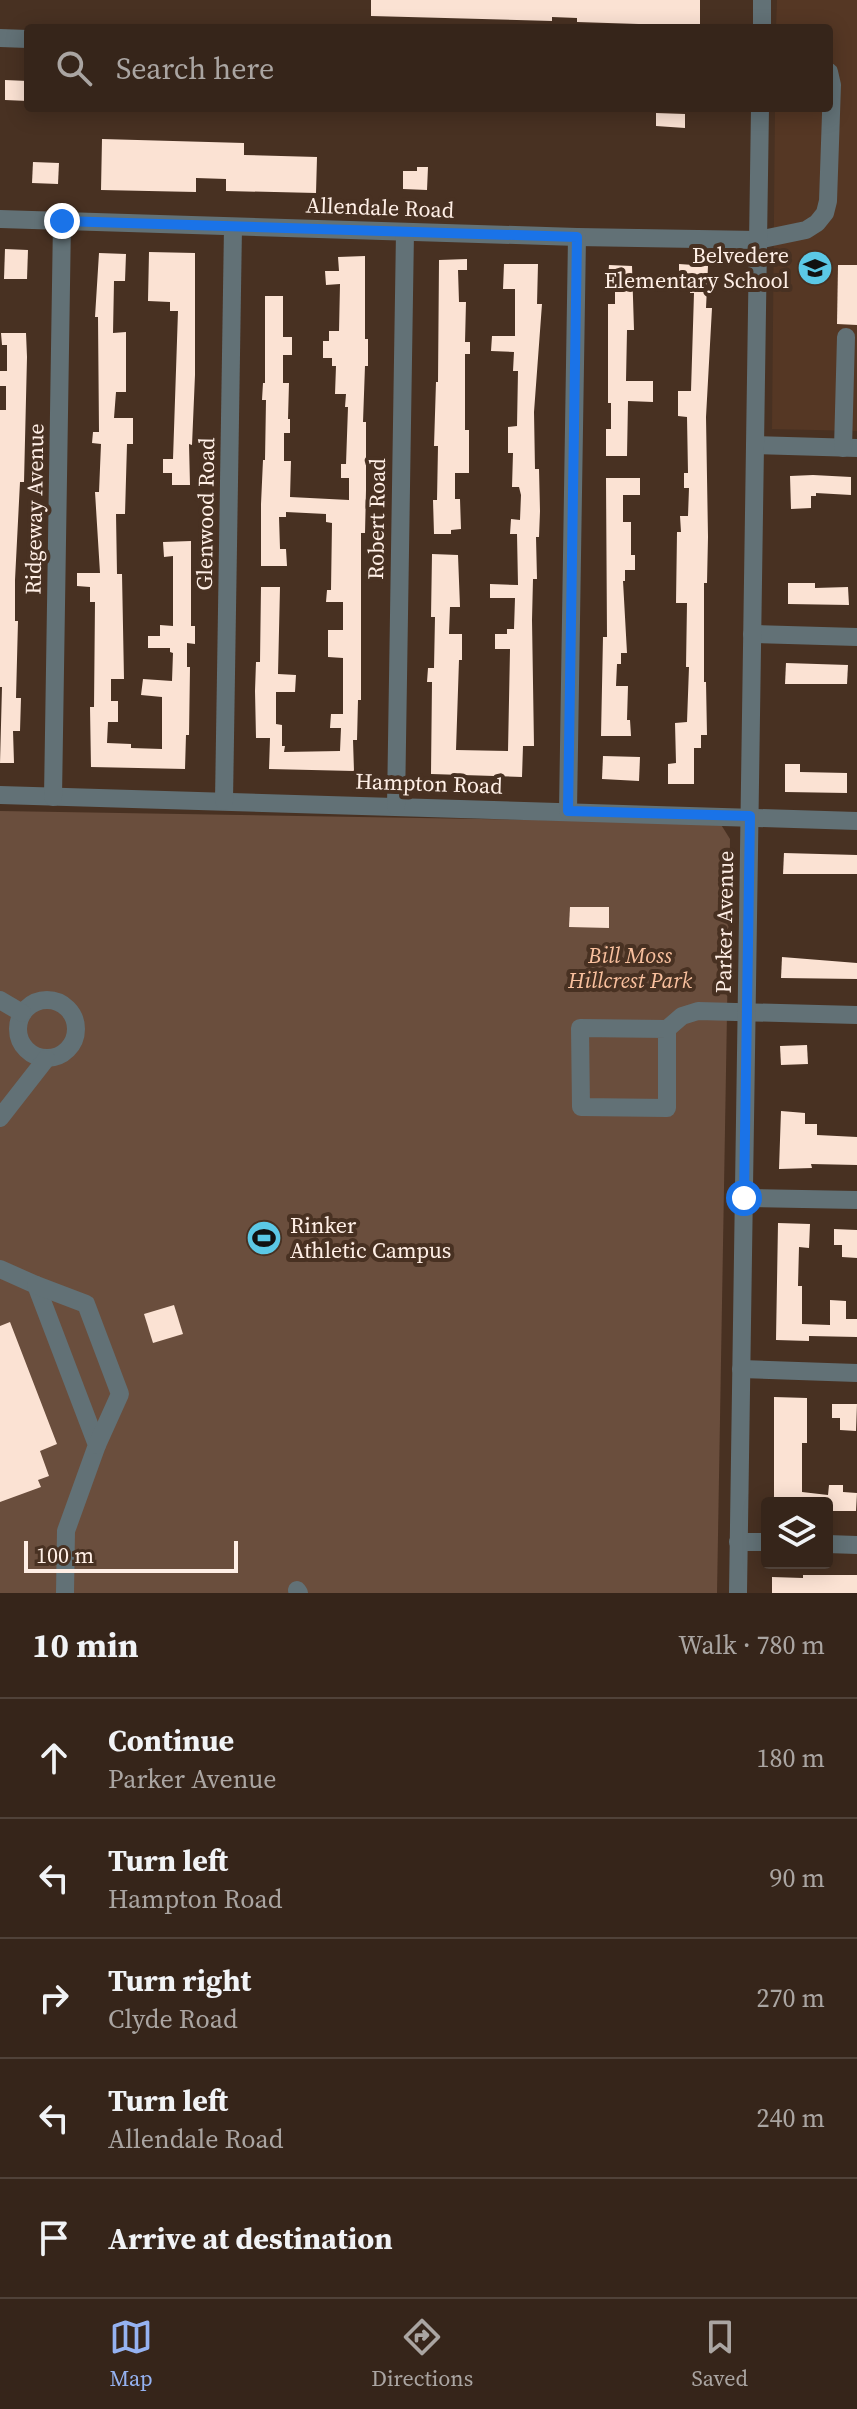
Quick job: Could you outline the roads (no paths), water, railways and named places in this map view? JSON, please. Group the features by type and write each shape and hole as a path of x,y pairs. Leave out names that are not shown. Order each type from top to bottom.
{"street":[{"path":"762,0 762,24"},
{"path":"0,38 24,39"},
{"name":"Parker Avenue","path":"738,1593 760,112"},
{"name":"Allendale Road","path":"0,219 758,240 806,230 825,213 832,112"},
{"name":"Ridgeway Avenue","path":"53,797 62,221"},
{"name":"Glenwood Road","path":"224,801 233,227"},
{"name":"Robert Road","path":"396,806 405,232"},
{"path":"568,811 577,237"},
{"path":"755,445 850,448 846,337"},
{"path":"752,634 857,637"},
{"name":"Hampton Road","path":"0,795 857,821"},
{"path":"0,1000 22,1013"},
{"path":"0,1118 46,1059 62,1054 75,1039 75,1022 71,1012 59,1002 45,1000 35,1002 22,1013 17,1028 19,1038 31,1054 46,1059"},
{"path":"667,1029 667,1108 581,1107 580,1028 667,1029 682,1016 698,1011 857,1015"},
{"path":"744,1198 857,1200"},
{"path":"0,1269 86,1304 120,1394 97,1445 66,1531 65,1593"},
{"path":"36,1285 97,1445"},
{"path":"741,1369 857,1373"},
{"path":"738,1542 761,1542"},
{"path":"833,1544 857,1545"}],"place":[{"name":"Belvedere Elementary School","path":"815,268"},
{"name":"Rinker Athletic Campus","path":"264,1238"}],"park label":[{"name":"Bill Moss Hillcrest Park","path":"630,968"}]}
